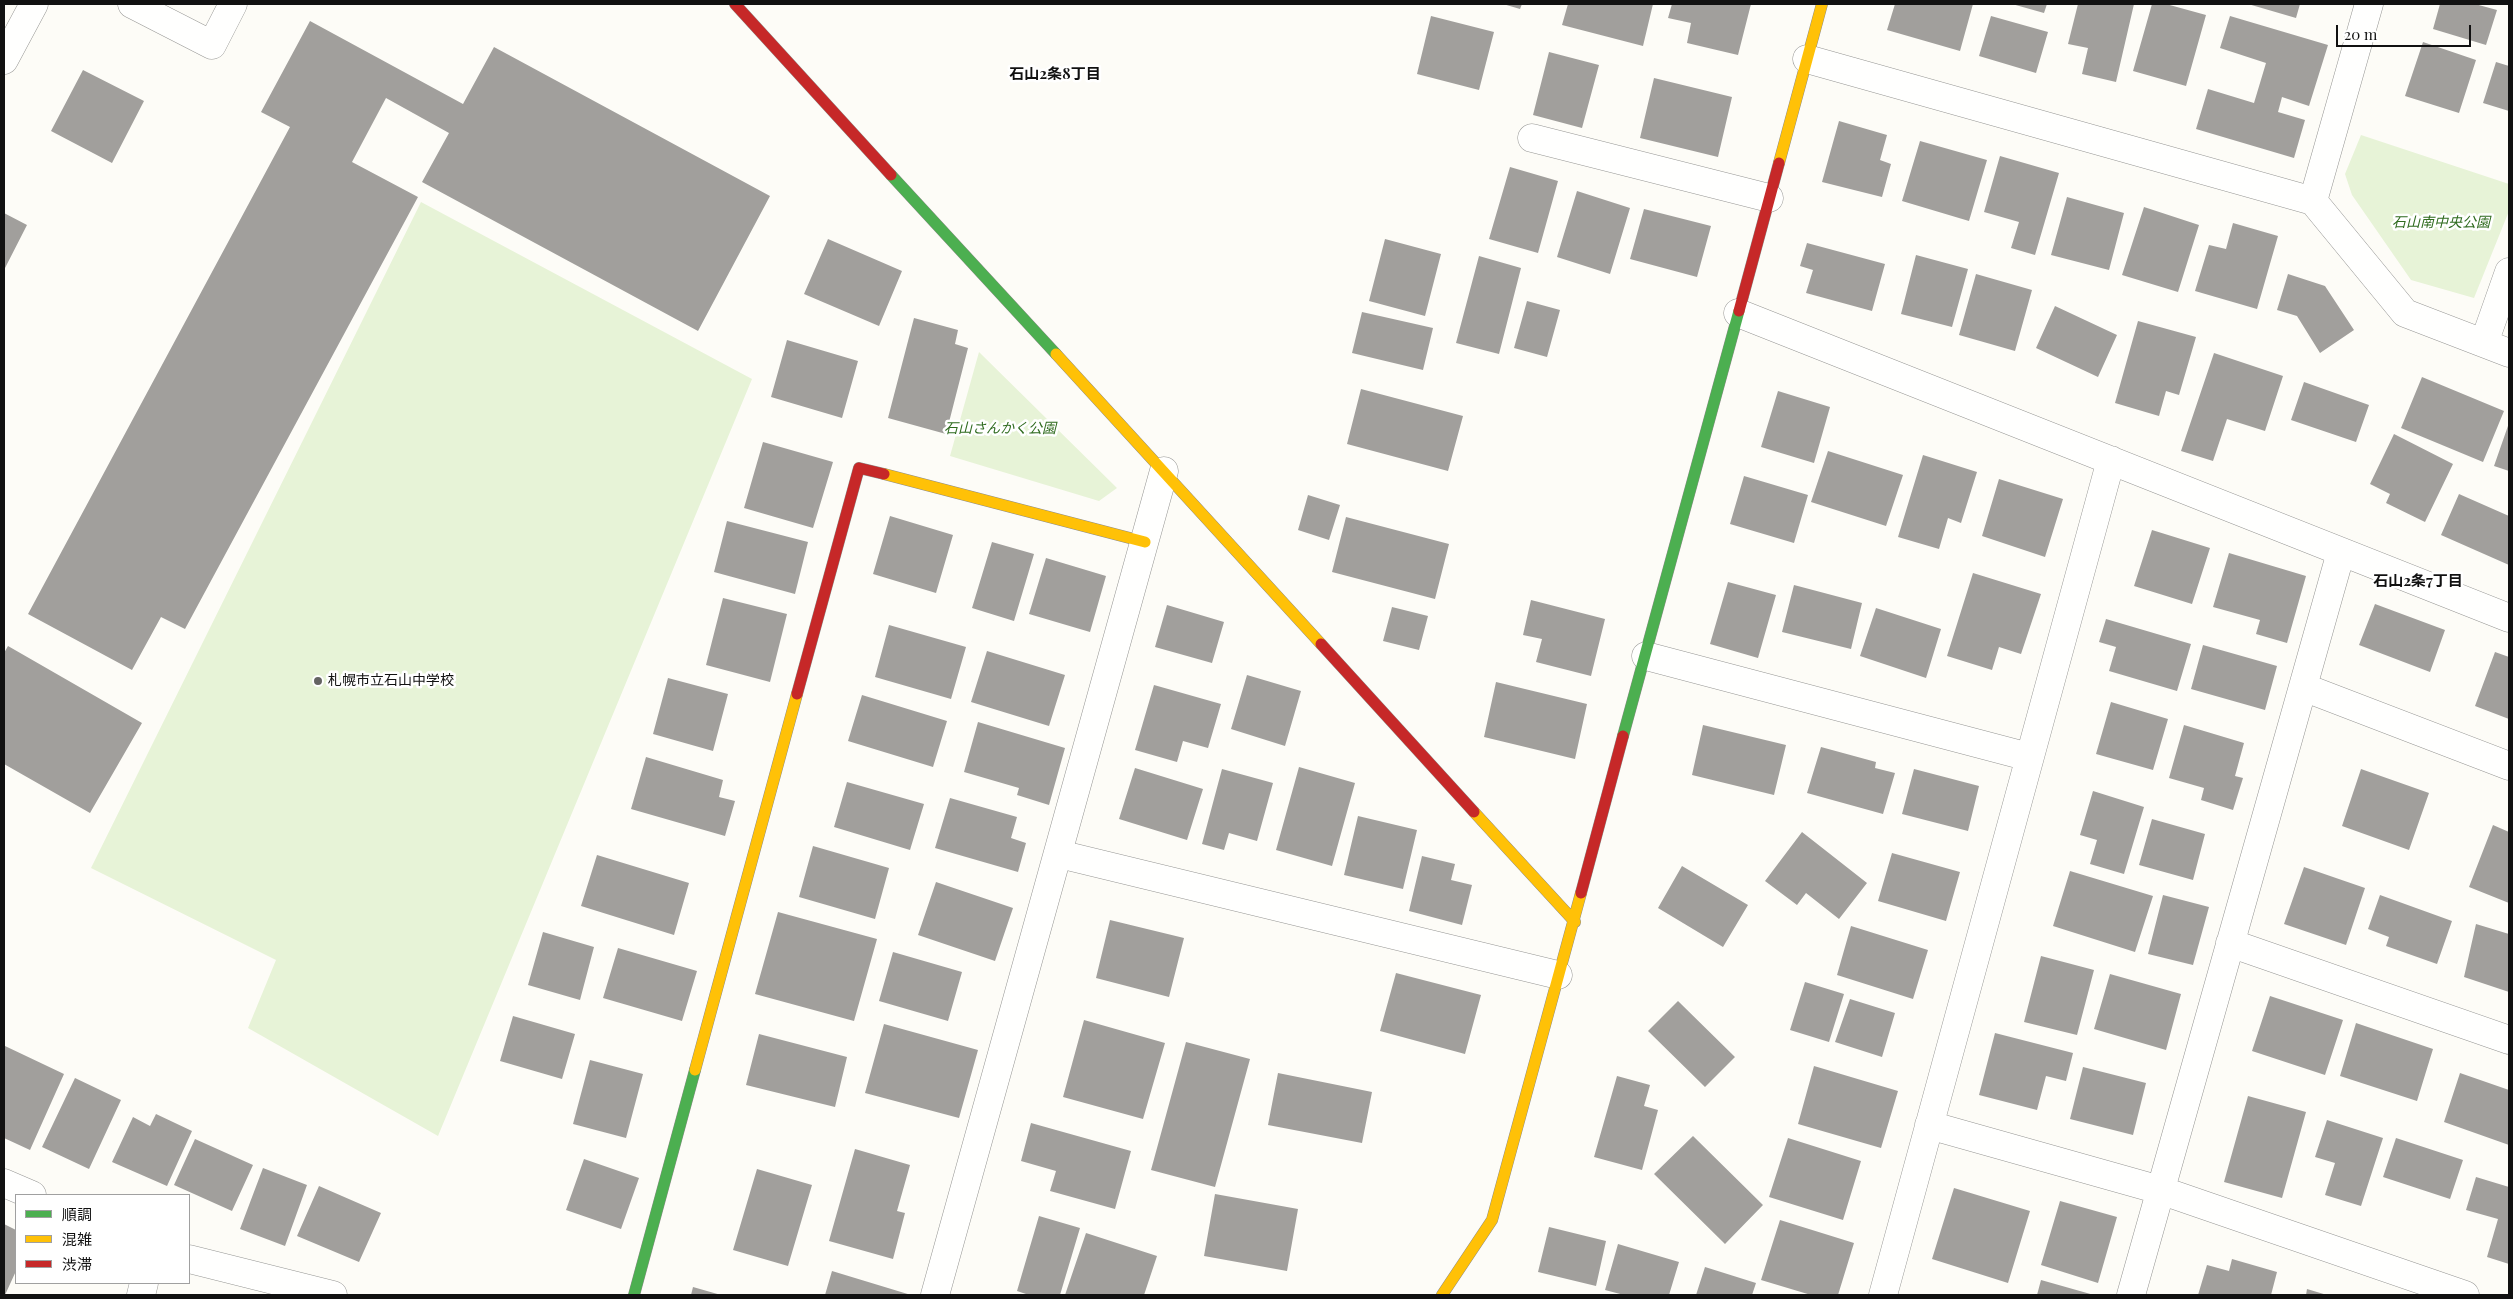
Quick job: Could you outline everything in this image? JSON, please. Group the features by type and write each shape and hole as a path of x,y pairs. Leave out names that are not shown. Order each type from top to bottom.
{"street":[{"path":"4,60 34,4"},
{"path":"132,4 212,45 233,4"},
{"path":"735,4 1164,471 1574,922"},
{"path":"1442,1295 1492,1220 1822,4"},
{"path":"2314,201 2369,4"},
{"path":"1807,59 2314,201 2405,313 2509,353"},
{"path":"1532,138 1770,198"},
{"path":"2484,343 2509,272"},
{"path":"1738,313 2509,618"},
{"path":"1883,1295 2111,460"},
{"path":"634,1295 859,468 1145,542"},
{"path":"935,1295 1164,471"},
{"path":"2131,1295 2341,552"},
{"path":"1646,656 2029,758"},
{"path":"2303,687 2509,766"},
{"path":"1059,854 1558,975"},
{"path":"2230,943 2509,1040"},
{"path":"1929,1125 2160,1190 2465,1295"},
{"path":"4,1182 30,1194"},
{"path":"190,1259 333,1295"}],"green space":[{"name":"石山南中央公園","path":"2361,135 2509,184 2509,211 2474,298 2411,280 2352,195 2345,174"},
{"path":"421,202 752,379 438,1136 248,1028 276,960 91,868"},
{"name":"石山さんかく公園","path":"979,352 1117,488 1099,501 950,456"}],"building":[{"path":"1503,4 1522,4 1520,9"},
{"path":"1568,4 1653,4 1643,46 1562,25"},
{"path":"1672,4 1751,4 1738,55 1687,43 1691,23 1668,18"},
{"path":"1895,4 1973,4 1960,51 1887,30"},
{"path":"2012,4 2047,4 2044,13"},
{"path":"2078,4 2134,4 2116,82 2082,74 2088,48 2068,44"},
{"path":"2152,4 2166,4 2206,15 2186,86 2133,71"},
{"path":"2248,4 2300,4 2296,18"},
{"path":"2440,4 2475,4 2497,10 2486,45 2433,29"},
{"path":"1431,16 1494,32 1479,90 1417,74"},
{"path":"1991,16 2048,32 2036,73 1979,56"},
{"path":"2230,16 2328,45 2309,106 2282,97 2278,112 2305,120 2294,158 2196,129 2208,89 2254,103 2266,63 2220,48"},
{"path":"310,21 463,104 494,47 770,196 698,331 422,182 449,133 386,98 352,162 418,197 185,629 161,617 132,670 28,614 290,127 261,112"},
{"path":"2423,42 2476,60 2459,113 2405,96"},
{"path":"1549,52 1599,65 1582,128 1533,115"},
{"path":"2496,62 2509,66 2509,111 2483,103"},
{"path":"83,70 144,101 112,163 51,131"},
{"path":"1654,78 1732,97 1718,157 1640,138"},
{"path":"1839,121 1887,135 1880,160 1891,164 1882,197 1822,182"},
{"path":"1920,141 1987,160 1969,221 1902,201"},
{"path":"2000,156 2059,173 2035,255 2011,248 2019,222 1984,212"},
{"path":"1510,167 1558,181 1538,253 1489,239"},
{"path":"1577,191 1630,208 1610,274 1557,257"},
{"path":"2067,197 2124,213 2109,270 2051,255"},
{"path":"2144,207 2199,225 2178,292 2122,275"},
{"path":"1644,209 1711,226 1697,277 1630,259"},
{"path":"4,213 27,225 4,270"},
{"path":"2233,223 2278,236 2257,309 2195,291 2209,245 2226,249"},
{"path":"828,239 902,271 879,326 804,294"},
{"path":"1385,239 1441,254 1425,316 1369,301"},
{"path":"1807,243 1885,264 1872,311 1806,293 1813,270 1800,266"},
{"path":"1916,255 1968,269 1952,327 1901,314"},
{"path":"1479,256 1521,268 1499,354 1456,343"},
{"path":"1976,274 2032,290 2015,351 1959,335"},
{"path":"2288,274 2325,286 2354,330 2320,353 2297,316 2277,310"},
{"path":"1527,301 1560,310 1547,357 1514,348"},
{"path":"2055,306 2117,335 2098,377 2036,348"},
{"path":"1362,312 1433,328 1423,370 1352,353"},
{"path":"914,318 958,330 955,344 968,348 946,434 888,418"},
{"path":"2138,321 2196,337 2179,395 2166,391 2159,416 2115,403"},
{"path":"787,340 858,361 842,418 771,397"},
{"path":"2214,353 2283,376 2265,431 2227,419 2213,461 2181,451"},
{"path":"2422,377 2504,411 2483,462 2401,428"},
{"path":"2304,382 2369,405 2356,442 2291,420"},
{"path":"1361,389 1463,416 1448,471 1347,444"},
{"path":"1778,391 1830,407 1814,463 1761,447"},
{"path":"2509,423 2509,471 2494,466"},
{"path":"2394,434 2453,464 2425,522 2386,503 2390,494 2370,484"},
{"path":"763,442 833,462 813,528 744,508"},
{"path":"1828,451 1903,475 1886,526 1811,502"},
{"path":"1923,455 1977,472 1961,523 1948,518 1939,549 1898,537"},
{"path":"1744,476 1808,495 1794,543 1730,524"},
{"path":"1999,479 2063,499 2045,557 1982,536"},
{"path":"2459,494 2509,516 2509,565 2441,535"},
{"path":"1308,495 1340,505 1329,540 1298,530"},
{"path":"890,516 953,535 936,593 873,574"},
{"path":"1346,517 1449,544 1435,599 1332,572"},
{"path":"727,521 808,542 795,594 714,572"},
{"path":"2152,530 2210,548 2192,604 2134,586"},
{"path":"992,542 1034,554 1014,621 972,608"},
{"path":"2229,553 2306,576 2287,643 2256,634 2260,620 2213,607"},
{"path":"1046,558 1106,576 1090,632 1029,614"},
{"path":"1973,573 2041,594 2021,654 1999,647 1992,670 1947,656"},
{"path":"1728,582 1776,595 1758,658 1710,644"},
{"path":"1794,585 1862,603 1851,649 1782,632"},
{"path":"723,598 787,614 770,682 706,665"},
{"path":"1531,600 1605,619 1591,676 1536,662 1542,639 1523,635"},
{"path":"2375,604 2445,630 2430,672 2359,645"},
{"path":"1167,605 1224,622 1212,663 1155,647"},
{"path":"1392,607 1428,616 1419,650 1383,641"},
{"path":"1876,608 1941,629 1926,678 1860,656"},
{"path":"2106,619 2191,644 2177,691 2109,671 2116,647 2099,642"},
{"path":"889,625 966,647 951,699 875,677"},
{"path":"2203,645 2277,666 2265,710 2191,689"},
{"path":"8,646 142,723 90,813 4,764 4,653"},
{"path":"987,651 1065,675 1049,726 971,702"},
{"path":"2495,652 2509,657 2509,719 2475,706"},
{"path":"1247,675 1301,691 1285,746 1231,729"},
{"path":"668,678 728,694 713,751 653,734"},
{"path":"1496,682 1587,704 1575,759 1484,737"},
{"path":"1154,685 1221,704 1208,748 1183,741 1177,762 1135,750"},
{"path":"862,695 947,721 933,767 848,741"},
{"path":"2111,702 2168,719 2153,770 2096,754"},
{"path":"978,722 1065,748 1049,805 1017,795 1019,788 964,772"},
{"path":"1703,725 1786,745 1774,795 1692,775"},
{"path":"2184,725 2244,743 2235,776 2243,778 2233,810 2201,800 2204,788 2169,778"},
{"path":"1821,747 1876,762 1875,768 1895,773 1883,814 1807,793"},
{"path":"646,757 723,780 719,797 735,801 725,836 631,809"},
{"path":"1299,767 1355,783 1332,866 1276,850"},
{"path":"1135,768 1203,789 1187,840 1119,819"},
{"path":"1222,769 1273,783 1257,841 1229,833 1224,850 1202,844"},
{"path":"1914,769 1979,786 1968,831 1902,814"},
{"path":"2361,769 2429,793 2409,850 2342,826"},
{"path":"847,782 924,804 910,850 834,827"},
{"path":"2093,791 2144,807 2124,874 2090,864 2097,840 2080,835"},
{"path":"950,798 1017,817 1011,838 1026,843 1018,872 935,848"},
{"path":"1358,816 1417,830 1403,889 1344,875"},
{"path":"2152,819 2205,834 2193,880 2139,865"},
{"path":"2493,825 2509,832 2509,903 2469,887"},
{"path":"1802,832 1867,883 1839,919 1806,893 1797,905 1765,881"},
{"path":"813,846 889,868 875,919 799,897"},
{"path":"1892,853 1960,872 1946,921 1878,901"},
{"path":"597,855 689,883 674,935 581,906"},
{"path":"1422,856 1455,864 1451,880 1472,885 1462,925 1409,911"},
{"path":"1682,866 1748,905 1723,947 1658,908"},
{"path":"2304,867 2365,888 2346,945 2284,924"},
{"path":"2070,871 2153,896 2135,952 2053,926"},
{"path":"936,882 1013,908 995,961 918,935"},
{"path":"2163,895 2209,907 2193,965 2148,954"},
{"path":"2380,895 2452,921 2437,964 2386,946 2389,937 2368,929"},
{"path":"778,912 877,939 854,1021 755,994"},
{"path":"1110,920 1184,938 1169,997 1096,978"},
{"path":"2476,924 2509,934 2509,992 2464,977"},
{"path":"1851,926 1928,950 1913,999 1837,975"},
{"path":"543,932 594,947 580,1000 528,985"},
{"path":"618,948 697,971 682,1021 603,998"},
{"path":"893,952 962,972 948,1021 879,1001"},
{"path":"2041,956 2094,970 2077,1035 2024,1022"},
{"path":"1396,973 1481,995 1465,1054 1380,1031"},
{"path":"2110,974 2181,994 2166,1050 2094,1029"},
{"path":"1805,982 1844,994 1829,1042 1790,1030"},
{"path":"2270,996 2343,1020 2325,1075 2252,1051"},
{"path":"1850,999 1895,1013 1882,1057 1835,1042"},
{"path":"1678,1001 1735,1057 1705,1087 1648,1031"},
{"path":"513,1016 575,1034 562,1079 500,1061"},
{"path":"1084,1020 1165,1043 1143,1119 1063,1097"},
{"path":"2356,1023 2433,1049 2417,1101 2340,1076"},
{"path":"884,1024 978,1050 959,1118 865,1093"},
{"path":"1995,1033 2073,1053 2066,1081 2046,1076 2037,1110 1979,1095"},
{"path":"759,1034 847,1057 835,1107 746,1085"},
{"path":"1186,1042 1250,1059 1215,1187 1151,1170"},
{"path":"5,1046 64,1074 30,1150 4,1138"},
{"path":"590,1060 643,1074 626,1138 573,1124"},
{"path":"1814,1066 1898,1091 1881,1148 1798,1124"},
{"path":"2083,1067 2146,1083 2133,1135 2070,1119"},
{"path":"1278,1073 1372,1092 1362,1143 1268,1125"},
{"path":"2460,1073 2509,1090 2509,1145 2444,1122"},
{"path":"1617,1076 1650,1085 1644,1106 1658,1110 1642,1170 1594,1157"},
{"path":"75,1078 121,1100 89,1169 42,1147"},
{"path":"2248,1096 2306,1112 2282,1198 2224,1182"},
{"path":"156,1114 192,1131 167,1186 112,1162 133,1117 150,1126"},
{"path":"2327,1120 2383,1138 2361,1206 2325,1195 2335,1163 2315,1157"},
{"path":"1031,1123 1131,1151 1115,1209 1050,1191 1056,1171 1021,1161"},
{"path":"1693,1136 1763,1205 1725,1244 1654,1174"},
{"path":"1788,1138 1861,1161 1843,1220 1769,1197"},
{"path":"2396,1138 2463,1160 2450,1199 2383,1177"},
{"path":"195,1139 253,1165 232,1211 174,1185"},
{"path":"855,1149 910,1165 897,1211 905,1213 893,1259 829,1241"},
{"path":"584,1159 639,1178 621,1229 566,1210"},
{"path":"263,1168 307,1185 285,1246 240,1229"},
{"path":"757,1169 812,1185 788,1266 733,1250"},
{"path":"2476,1177 2509,1187 2509,1264 2487,1257 2498,1219 2466,1210"},
{"path":"319,1186 381,1213 359,1262 297,1236"},
{"path":"1954,1188 2030,1211 2008,1283 1932,1259"},
{"path":"1215,1194 1298,1209 1287,1271 1204,1256"},
{"path":"2060,1201 2117,1217 2098,1283 2041,1265"},
{"path":"1039,1216 1080,1228 1060,1295 1029,1295 1017,1291"},
{"path":"1780,1220 1854,1243 1838,1295 1811,1295 1761,1280"},
{"path":"4,1224 15,1230 15,1273 5,1295"},
{"path":"1549,1227 1606,1241 1596,1286 1538,1272"},
{"path":"1086,1233 1157,1256 1144,1295 1065,1295"},
{"path":"1618,1244 1679,1262 1669,1295 1624,1295 1605,1290"},
{"path":"2232,1259 2277,1272 2271,1295 2198,1295 2207,1265 2229,1271"},
{"path":"1705,1267 1756,1283 1752,1295 1696,1295"},
{"path":"832,1271 911,1295 825,1295"},
{"path":"2041,1280 2094,1295 2037,1295"},
{"path":"693,1287 721,1295 691,1295"},
{"path":"2307,1289 2327,1295 2306,1295"}],"traffic: fast":[{"path":"891,175 1056,354"},
{"path":"1623,736 1739,311"},
{"path":"634,1295 695,1070"}],"traffic: slow":[{"path":"1779,163 1822,4"},
{"path":"1056,354 1321,644"},
{"path":"884,474 1145,542"},
{"path":"695,1070 797,694"},
{"path":"1474,812 1575,922"},
{"path":"1442,1295 1492,1220 1581,893"}],"traffic: jam":[{"path":"735,4 891,175"},
{"path":"1739,311 1779,163"},
{"path":"797,694 859,468 884,474"},
{"path":"1321,644 1474,812"},
{"path":"1581,893 1623,736"}],"place":[{"name":"札幌市立石山中学校","path":"318,681"}],"district":[{"name":"石山2条8丁目","path":"1055,74"},
{"name":"石山2条7丁目","path":"2418,581"}]}
